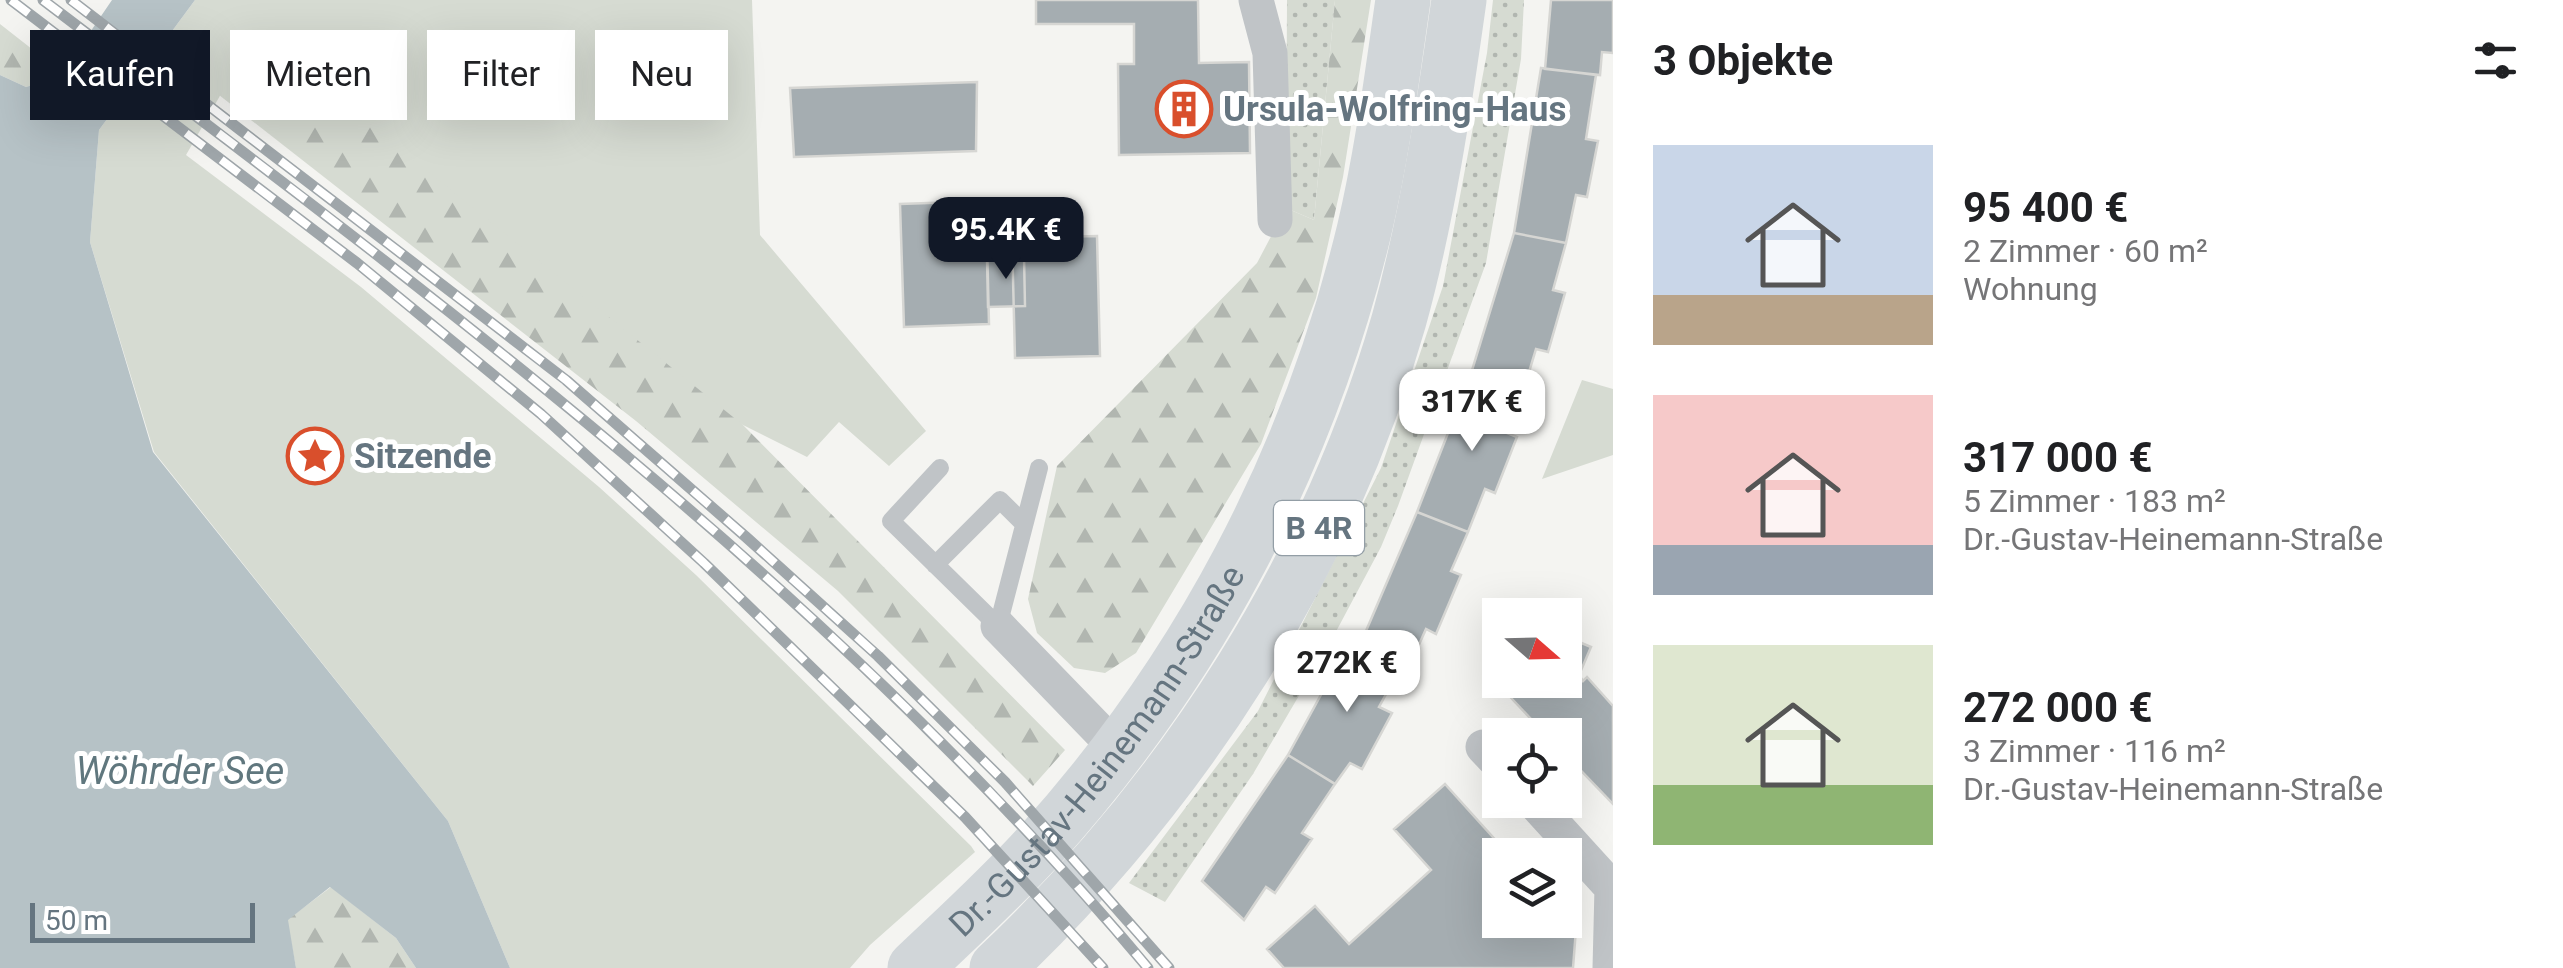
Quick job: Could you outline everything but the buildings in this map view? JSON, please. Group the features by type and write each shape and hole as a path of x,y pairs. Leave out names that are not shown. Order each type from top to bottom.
{"main road":[{"name":"Dr.-Gustav-Heinemann-Straße","path":"915,968 1009,878 1118,750 1163,689 1223,593 1264,517 1341,316 1364,228 1403,0"},
{"name":"Dr.-Gustav-Heinemann-Straße","path":"997,968 1102,860 1193,745 1275,616 1312,543 1362,428 1399,319 1434,164 1460,0"}],"street":[{"path":"1256,0 1270,53 1275,220"},
{"path":"998,626 1118,750"},
{"path":"1548,818 1612,888 1610,968"}],"lane":[{"path":"940,468 891,522 998,626 1039,468"},
{"path":"935,565 1000,500 1024,524"}],"green space":[{"path":"195,0 752,0 760,235 926,431 889,466 839,422 807,457 743,425 364,120 407,120 407,30 230,30 230,78 210,113 210,30 173,30"},
{"path":"277,0 313,30 251,30"},
{"path":"1287,0 1335,0 1314,220 1286,208"},
{"path":"1335,0 1371,0 1343,177 1316,298 1261,444 1136,653 1105,673 1074,668 1037,633 1028,599 1057,466 1257,263 1286,208 1314,220"},
{"path":"1493,0 1524,0 1521,59 1486,263 1398,506 1331,641 1253,774 1165,902 1129,883 1258,711 1381,468 1443,286 1487,53"},
{"path":"0,24 30,48 30,86 0,75"},
{"path":"230,55 230,104 210,88 210,78"},
{"path":"407,108 672,328 743,425 1065,750 1033,786 838,591 636,421 251,120 407,120"},
{"path":"106,120 206,120 186,155 361,287 599,487 696,575 975,852 870,945 850,968 510,968 448,821 154,452 90,242 99,130"},
{"path":"1582,380 1613,389 1613,455 1542,479"},
{"path":"331,887 396,938 416,968 296,968 287,920"}],"water":[{"name":"Wöhrder See","path":"112,0 195,0 173,30 92,30"},
{"name":"Wöhrder See","path":"0,75 30,86 30,120 106,120 99,130 90,242 153,452 448,821 510,968 416,968 396,938 330,887 288,920 296,968 0,968"}],"railway":[{"path":"11,0 357,263 541,414 704,563 965,817 1103,968"},
{"path":"43,0 481,337 762,574 897,699 1026,830 1148,968"},
{"path":"71,0 566,380 746,537 878,656 1005,782 1169,968"}],"place":[{"name":"Ursula-Wolfring-Haus","path":"1184,109"},
{"name":"Sitzende","path":"315,456"}]}
